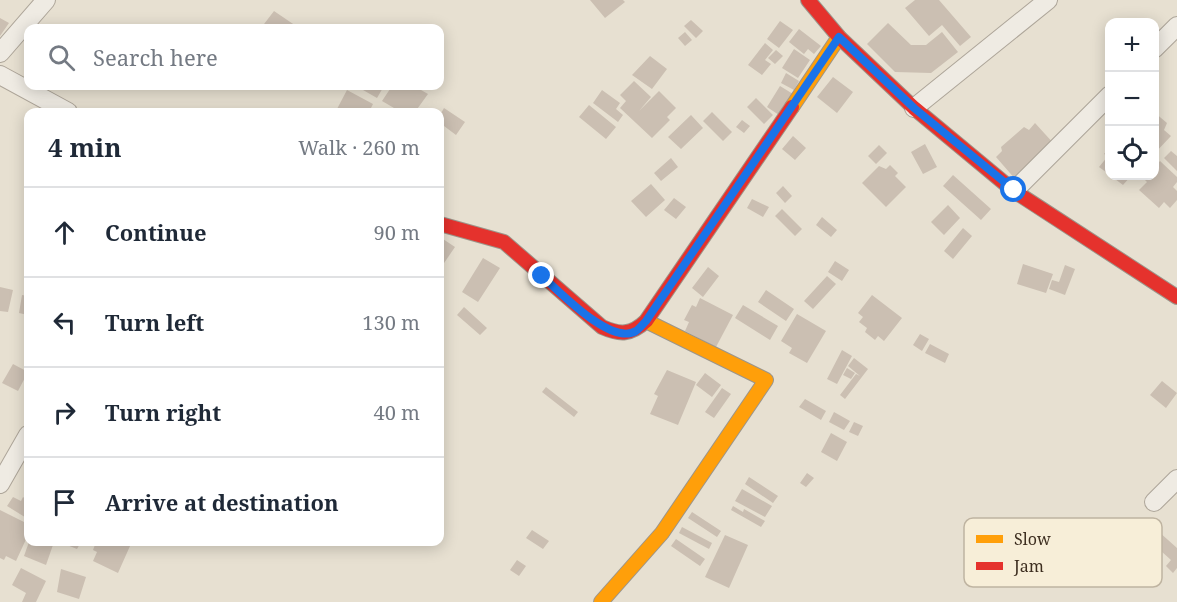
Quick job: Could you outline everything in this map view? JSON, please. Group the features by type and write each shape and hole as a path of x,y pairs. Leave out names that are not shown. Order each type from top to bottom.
{"street":[{"path":"25,24 46,0"},
{"path":"808,0 839,37 914,108 1014,190 1177,297"},
{"path":"914,108 1048,0"},
{"path":"0,53 24,25"},
{"path":"1159,45 1177,26"},
{"path":"444,225 504,242 603,327 618,334 635,332 646,321 839,37"},
{"path":"0,75 24,88"},
{"path":"28,90 61,108"},
{"path":"1014,190 1105,99"},
{"path":"601,602 662,532 766,380 646,321"},
{"path":"0,484 24,442"},
{"path":"1154,502 1177,479"}],"building":[{"path":"590,0 623,0 625,2 605,18"},
{"path":"915,0 939,0 971,37 960,46 942,25 929,36 905,8"},
{"path":"274,11 293,24 264,24"},
{"path":"0,18 9,23 0,36"},
{"path":"691,20 703,31 696,38 684,26"},
{"path":"780,21 793,30 779,48 767,39"},
{"path":"888,23 911,45 926,45 942,32 958,52 931,73 895,72 867,44"},
{"path":"799,29 821,46 814,54 808,49 804,54 789,42"},
{"path":"685,32 692,40 685,46 678,38"},
{"path":"765,43 773,50 765,60 771,64 762,75 748,65"},
{"path":"794,49 810,60 798,78 782,68"},
{"path":"776,50 783,56 775,64 768,58"},
{"path":"650,56 667,69 652,89 632,75"},
{"path":"786,73 799,81 794,90 781,83"},
{"path":"833,77 853,92 837,113 817,97"},
{"path":"634,81 651,97 639,111 659,91 676,108 667,117 670,120 652,138 620,108 626,101 620,95"},
{"path":"780,86 793,94 779,115 767,107"},
{"path":"347,90 373,104 371,108 338,108"},
{"path":"363,90 382,90 377,98"},
{"path":"389,90 421,90 428,94 418,108 394,108 382,101"},
{"path":"602,90 620,103 616,109 623,115 618,122 593,103"},
{"path":"756,98 773,115 764,124 747,107"},
{"path":"589,105 616,127 606,139 579,117"},
{"path":"444,108 465,122 456,135 444,126"},
{"path":"712,112 732,132 723,141 703,121"},
{"path":"691,115 703,128 681,149 668,137"},
{"path":"1159,116 1167,123 1164,130 1171,136 1159,149"},
{"path":"742,120 750,126 744,133 736,127"},
{"path":"1035,123 1055,145 1016,180 996,157 1002,151 1001,147 1024,127 1029,130"},
{"path":"793,136 806,148 795,160 782,149"},
{"path":"925,144 937,167 923,174 911,152"},
{"path":"879,145 887,153 876,164 868,156"},
{"path":"1171,151 1177,156 1177,171 1164,158"},
{"path":"671,158 678,167 661,181 654,173"},
{"path":"1105,160 1105,171 1099,167"},
{"path":"1159,162 1177,177 1177,182 1173,187 1177,191 1177,200 1170,208 1164,202 1159,208 1139,190 1147,182 1145,180 1159,180"},
{"path":"890,165 898,173 895,176 906,187 886,207 862,183 879,166 886,169"},
{"path":"953,175 991,209 981,220 943,186"},
{"path":"1116,180 1127,180 1123,185"},
{"path":"651,184 665,200 646,217 631,201"},
{"path":"783,186 792,196 785,203 776,193"},
{"path":"674,198 686,207 676,219 664,210"},
{"path":"752,199 769,207 763,217 747,208"},
{"path":"948,205 960,218 944,235 931,222"},
{"path":"782,209 802,229 795,236 775,216"},
{"path":"822,217 837,230 831,237 816,225"},
{"path":"963,228 972,236 953,259 944,251"},
{"path":"444,240 455,247 444,263"},
{"path":"483,258 500,268 478,302 462,292"},
{"path":"835,261 849,270 842,281 828,272"},
{"path":"1023,264 1053,274 1046,293 1017,284"},
{"path":"1065,265 1075,269 1065,295 1049,289 1052,280 1059,282"},
{"path":"708,267 719,276 703,297 692,288"},
{"path":"827,276 836,284 813,309 804,301"},
{"path":"0,287 13,290 8,312 0,311"},
{"path":"766,290 794,309 786,321 758,302"},
{"path":"22,295 24,295 24,314 19,313"},
{"path":"872,295 902,318 884,341 878,336 875,340 865,332 867,328 859,322 863,317 858,313"},
{"path":"700,298 733,315 716,347 685,331 689,322 684,320 692,305 696,307"},
{"path":"743,305 778,326 770,340 735,318"},
{"path":"464,307 487,328 480,335 457,315"},
{"path":"797,314 826,331 807,363 789,353 792,348 781,341"},
{"path":"920,334 929,339 922,351 913,345"},
{"path":"930,344 949,354 945,363 925,353"},
{"path":"842,350 852,356 837,384 827,379"},
{"path":"854,358 868,369 845,399 840,395 856,374 860,376 848,366"},
{"path":"13,364 24,370 24,380 18,391 2,383"},
{"path":"847,368 855,373 851,379 843,375"},
{"path":"667,370 696,382 678,425 650,414 658,396 654,394"},
{"path":"705,373 721,385 712,397 696,385"},
{"path":"1162,381 1177,393 1166,408 1150,395"},
{"path":"546,387 578,412 574,417 542,392"},
{"path":"722,388 731,394 714,418 705,412"},
{"path":"805,399 826,411 821,420 799,407"},
{"path":"834,412 850,421 844,430 829,422"},
{"path":"854,422 863,426 858,436 849,432"},
{"path":"831,433 847,442 837,461 821,452"},
{"path":"807,473 814,478 806,487 800,483"},
{"path":"749,477 778,496 773,503 745,484"},
{"path":"742,489 772,506 765,517 735,501"},
{"path":"13,497 21,501 23,497 24,517 7,506"},
{"path":"733,506 743,512 744,509 765,521 761,527 731,510"},
{"path":"0,510 24,522 24,544 16,561 6,556 4,560 0,558"},
{"path":"692,512 721,531 717,537 688,518"},
{"path":"682,527 712,543 709,549 679,533"},
{"path":"532,530 549,541 543,549 526,538"},
{"path":"725,535 748,545 729,588 705,577"},
{"path":"1162,535 1177,548 1177,568 1173,573 1166,566 1171,560 1162,552"},
{"path":"676,539 705,559 700,566 671,546"},
{"path":"28,546 53,546 46,565 24,556"},
{"path":"94,546 130,546 118,573 93,561 97,552 93,550"},
{"path":"517,560 526,566 519,576 510,570"},
{"path":"21,568 46,581 36,602 22,602 26,593 12,585"},
{"path":"61,569 86,577 79,599 57,592"}],"traffic: slow":[{"path":"792,107 839,37"},
{"path":"601,602 662,533 766,380 646,321"}],"traffic: jam":[{"path":"808,0 839,37 914,108 1014,191 1177,297"},
{"path":"444,225 504,242 602,327 620,332 630,331 646,321 792,107"}],"route":[{"path":"542,276 603,327 618,334 635,332 646,321 839,37 914,108 1014,190"}]}
